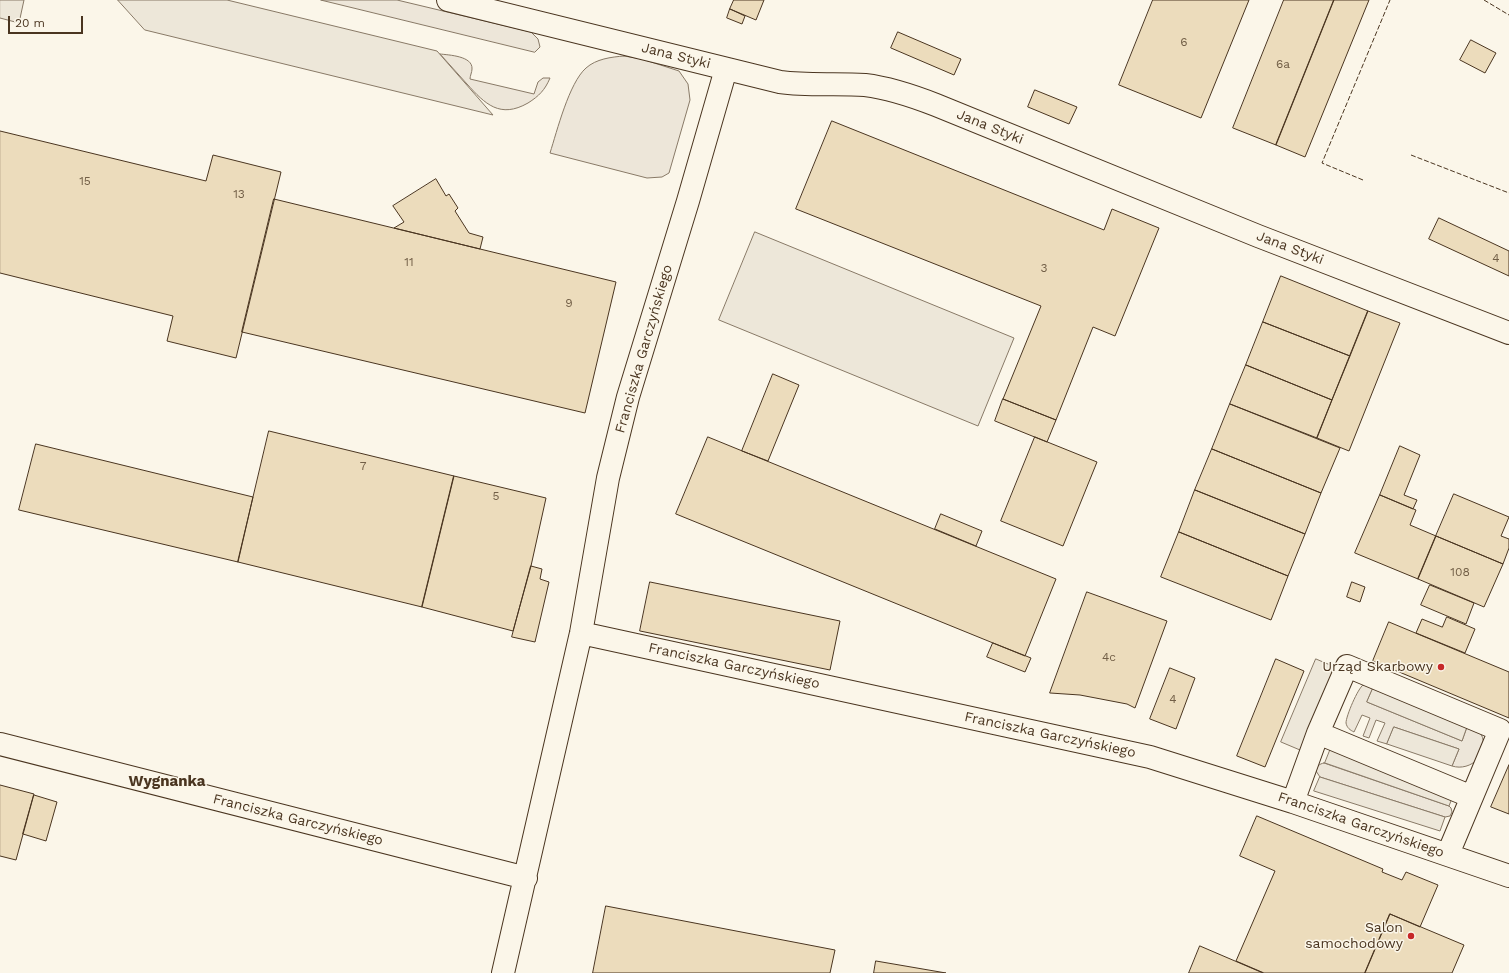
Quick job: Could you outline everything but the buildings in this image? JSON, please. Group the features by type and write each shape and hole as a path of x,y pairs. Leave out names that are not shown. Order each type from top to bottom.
{"street":[{"name":"Jana Styki","path":"448,0 726,69 793,84 867,86 889,89 913,96 1244,230 1509,333"},
{"name":"Franciszka Garczyńskiego","path":"504,973 581,633 608,478 628,396 688,201 726,69"},
{"name":"Franciszka Garczyńskiego","path":"581,633 1150,757 1293,802 1509,876"},
{"path":"1293,802 1318,733 1347,666 1500,730 1448,854"},
{"path":"1318,733 1472,797"},
{"name":"Franciszka Garczyńskiego","path":"0,744 526,878"}],"shaded area":[{"path":"0,0 24,0 19,23 0,18"},
{"path":"118,0 227,0 437,51 493,115 145,30"},
{"path":"321,0 397,0 531,32 538,39 540,47 535,52"},
{"path":"440,54 460,57 469,61 472,69 470,79 534,94 538,82 543,78 550,78 541,92 528,103 518,108 509,110 501,109 494,107 480,98"},
{"path":"624,56 642,59 679,71 688,84 690,100 669,173 662,177 647,178 550,153 564,108 580,75 594,62"},
{"path":"755,232 1014,338 978,426 719,320"},
{"path":"1316,659 1335,667 1300,750 1281,742"},
{"path":"1363,685 1374,686 1367,702 1462,741 1468,724 1481,734 1483,748 1481,754 1472,764 1459,767 1452,766 1459,749 1394,727 1387,744 1377,741 1385,723 1376,720 1369,738 1363,736 1370,718 1362,715 1354,732 1349,729 1346,723 1355,696"},
{"path":"1374,686 1468,724 1462,741 1367,702"},
{"path":"1394,727 1459,749 1452,766 1387,744"},
{"path":"1331,748 1454,793 1449,806 1325,763"},
{"path":"1324,763 1449,806 1452,812 1450,816 1445,817 1320,777 1316,769"},
{"path":"1320,777 1445,817 1440,831 1314,791"}],"fence":[{"path":"1363,180 1322,163 1390,0"},
{"path":"1484,0 1509,15"},
{"path":"1411,155 1509,193"}],"place":[{"name":"Urząd Skarbowy","path":"1441,667"},
{"name":"Salon samochodowy","path":"1411,936"}],"district":[{"name":"Wygnanka","path":"167,782"}]}
